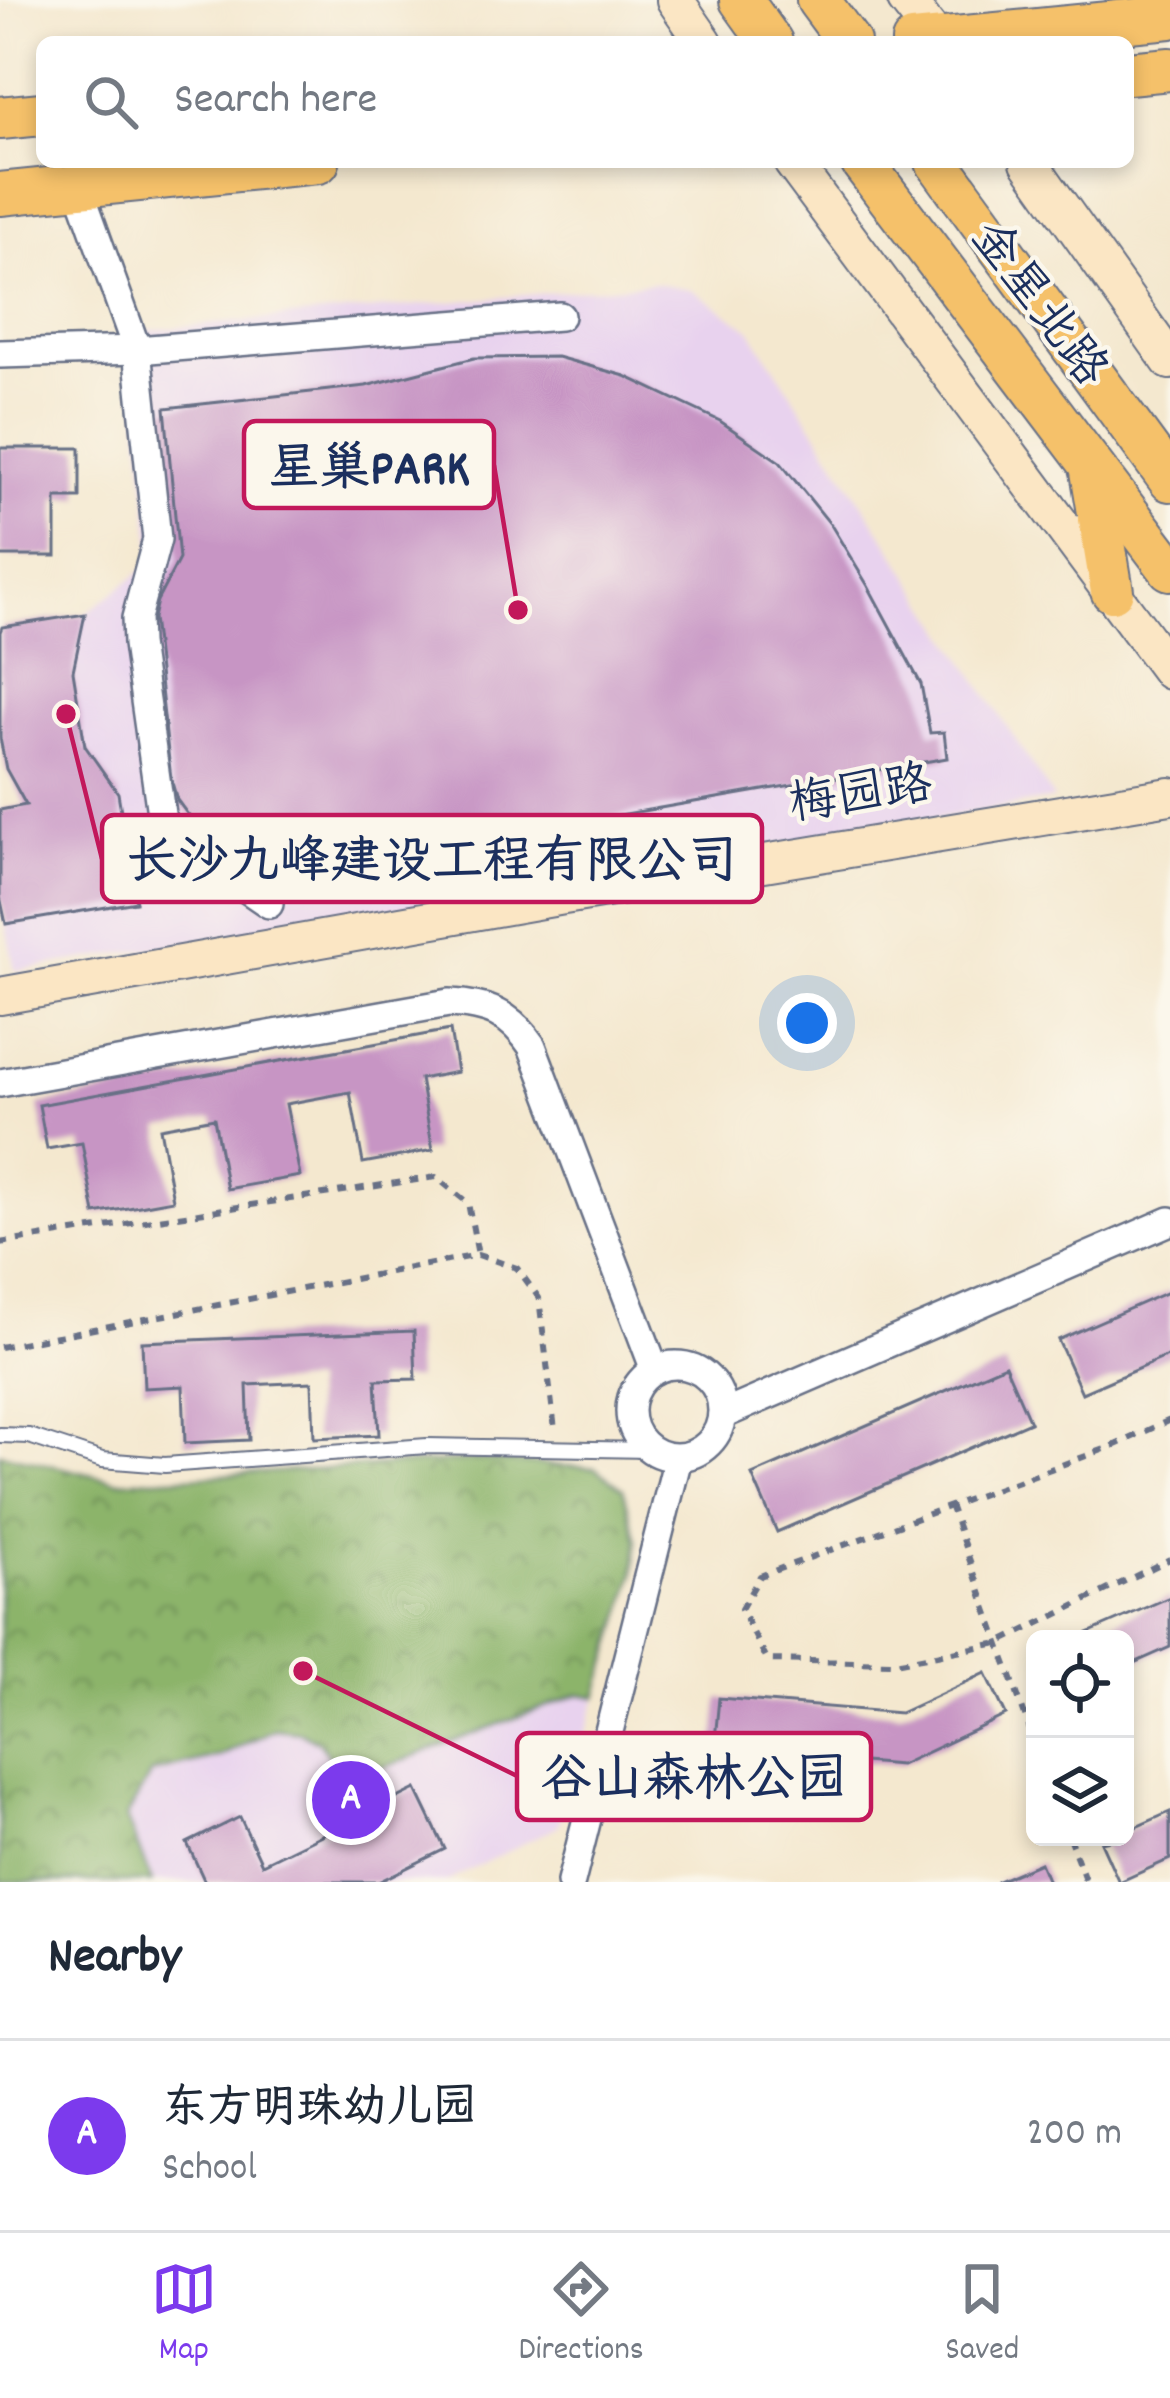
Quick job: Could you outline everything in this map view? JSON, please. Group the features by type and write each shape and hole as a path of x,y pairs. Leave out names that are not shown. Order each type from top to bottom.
{"main road":[{"path":"741,0 768,36"},
{"path":"818,0 844,36"},
{"path":"980,36 1170,17"},
{"path":"1134,73 1170,69"},
{"path":"0,118 36,115"},
{"path":"0,194 258,168"},
{"name":"金星北路","path":"867,168 1170,569"},
{"name":"金星北路","path":"941,168 1170,480"},
{"path":"1091,464 1112,591"}],"street":[{"path":"675,0 700,36"},
{"path":"906,0 927,36"},
{"path":"796,168 1170,670"},
{"path":"1033,168 1170,361"},
{"path":"78,186 137,350 157,539 136,617 137,644 162,821 177,841 269,904"},
{"path":"0,355 137,350 560,316"},
{"name":"梅园路","path":"0,996 1170,796"},
{"name":"梅园路","path":"0,1011 568,910 1170,811"},
{"path":"0,1083 449,1004 478,1004 500,1012 517,1024 532,1046 655,1370"},
{"path":"722,1415 1170,1221"},
{"path":"680,1365 696,1369 718,1391 722,1415 716,1436 706,1447 678,1457 650,1450 632,1426 629,1412 638,1384 655,1370 680,1365"},
{"path":"571,1882 678,1457"}],"lane":[{"path":"0,1435 29,1436 102,1460 165,1465 427,1446 650,1450"}],"path":[{"path":"0,1243 436,1178 468,1203 478,1255"},
{"path":"0,1347 478,1255 517,1268 539,1298 557,1447"},
{"path":"1170,1420 1112,1447 760,1576 741,1610 767,1660 895,1663 999,1643 1170,1559"},
{"path":"950,1505 1033,1738"},
{"path":"1072,1846 1086,1882"}],"shaded area":[{"path":"655,283 691,289 749,328 1054,799 15,971 0,896 0,810 25,805 6,769 0,738 0,632 2,627 85,614 153,563 130,332"},
{"path":"580,1694 597,1697 558,1826 446,1882 152,1882 126,1818 151,1773 221,1756 275,1729 301,1732 318,1742"}],"green space":[{"path":"0,1453 118,1481 479,1460 595,1468 623,1488 637,1541 634,1575 597,1697 579,1694 348,1781 318,1742 301,1732 275,1729 221,1756 151,1773 126,1818 152,1882 0,1882"}],"building":[{"path":"557,357 625,376 720,421 780,462 831,525 868,586 921,684 930,733 944,732 947,758 270,876 188,815 171,779 153,618 179,559 165,408 366,386 474,358"},
{"path":"0,448 80,448 80,498 56,498 56,556 0,556"},
{"path":"85,614 73,671 85,746 118,793 136,902 6,924 0,896 0,810 26,805 6,769 0,738 0,632 2,627"},
{"path":"450,1030 457,1072 420,1079 433,1150 363,1163 350,1092 286,1104 300,1176 227,1189 214,1118 160,1128 173,1200 95,1214 82,1143 47,1149 39,1105"},
{"path":"1170,1291 1170,1355 1082,1393 1058,1340"},
{"path":"414,1331 416,1379 376,1380 379,1435 314,1438 312,1382 247,1385 249,1440 185,1443 183,1386 144,1388 142,1342"},
{"path":"1005,1365 1030,1422 777,1532 752,1475"},
{"path":"1170,1597 1170,1647 1134,1663 1134,1630 1095,1630"},
{"path":"986,1673 1006,1715 900,1765 714,1750 719,1698 900,1713"},
{"path":"416,1789 445,1849 378,1882 205,1882 187,1843 240,1817 262,1864"},
{"path":"1170,1812 1170,1859 1119,1882 1103,1846 1134,1846 1134,1828"},
{"path":"1040,1863 1048,1882 996,1882"}],"place":[{"name":"星巢PARK","path":"518,610"},
{"name":"长沙九峰建设工程有限公司","path":"66,714"},
{"name":"谷山森林公园","path":"303,1671"},
{"name":"东方明珠幼儿园","path":"351,1800"}]}
